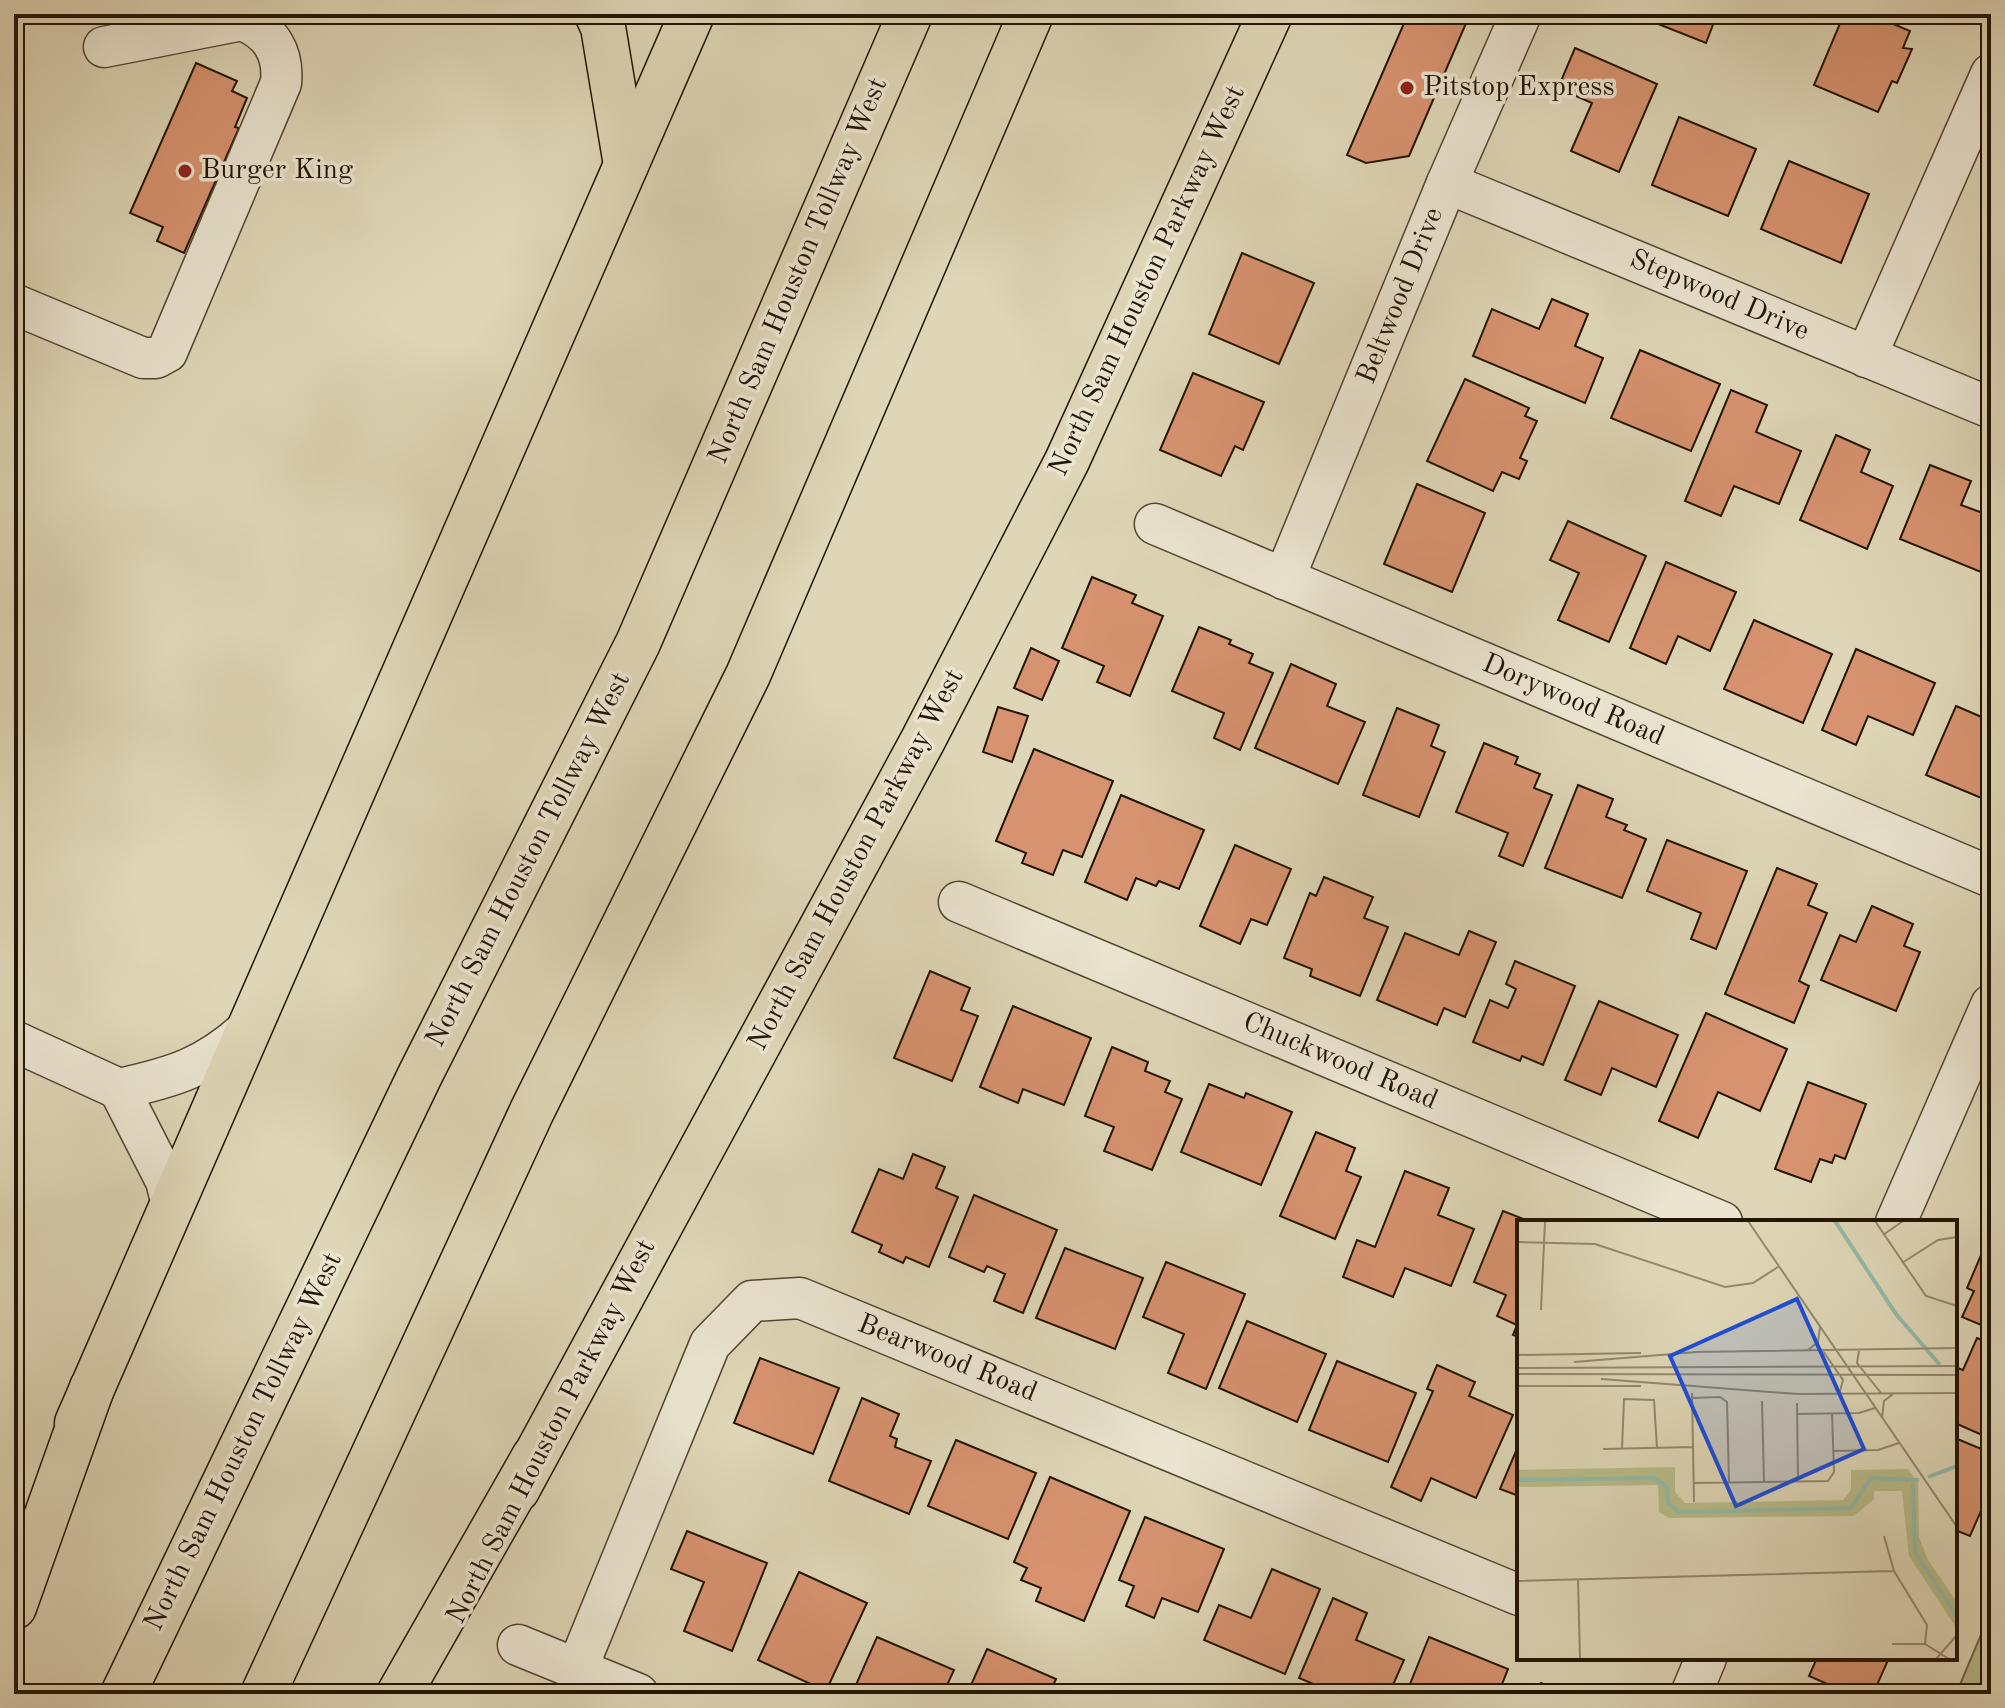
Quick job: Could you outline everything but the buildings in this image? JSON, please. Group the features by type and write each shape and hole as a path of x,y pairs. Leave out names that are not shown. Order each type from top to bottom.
{"main road":[{"path":"597,14 603,27 626,165"},
{"path":"14,1570 692,14"},
{"path":"263,1694 532,1111 748,675 1031,14"},
{"name":"North Sam Houston Parkway West","path":"418,1694 534,1457 915,755 1067,461 1270,14"},
{"name":"North Sam Houston Tollway West","path":"123,1694 420,1075 638,643 908,18"},
{"path":"14,1607 92,1388"},
{"path":"399,1694 534,1457"}],"street":[{"name":"Beltwood Drive","path":"1284,579 1447,183 1521,14"},
{"path":"16,305 143,358 156,358 167,352 281,83 280,56 266,33 242,20 104,47"},
{"path":"1866,357 1991,74"},
{"name":"Stepwood Drive","path":"1447,183 1991,408"},
{"name":"Dorywood Road","path":"1155,524 1991,877"},
{"name":"Chuckwood Road","path":"959,902 1717,1220"},
{"path":"1897,1220 1991,1005"},
{"path":"14,1041 119,1089 163,1079 194,1067 223,1051 249,1028"},
{"path":"119,1089 166,1181 172,1205"},
{"name":"Bearwood Road","path":"577,1669 710,1344 752,1301 800,1298 1517,1594"},
{"path":"518,1645 638,1694"}],"green space":[{"path":"1991,1611 1991,1694 1956,1694"}],"place":[{"name":"Pitstop Express","path":"1407,88"},
{"name":"Burger King","path":"185,171"}]}
